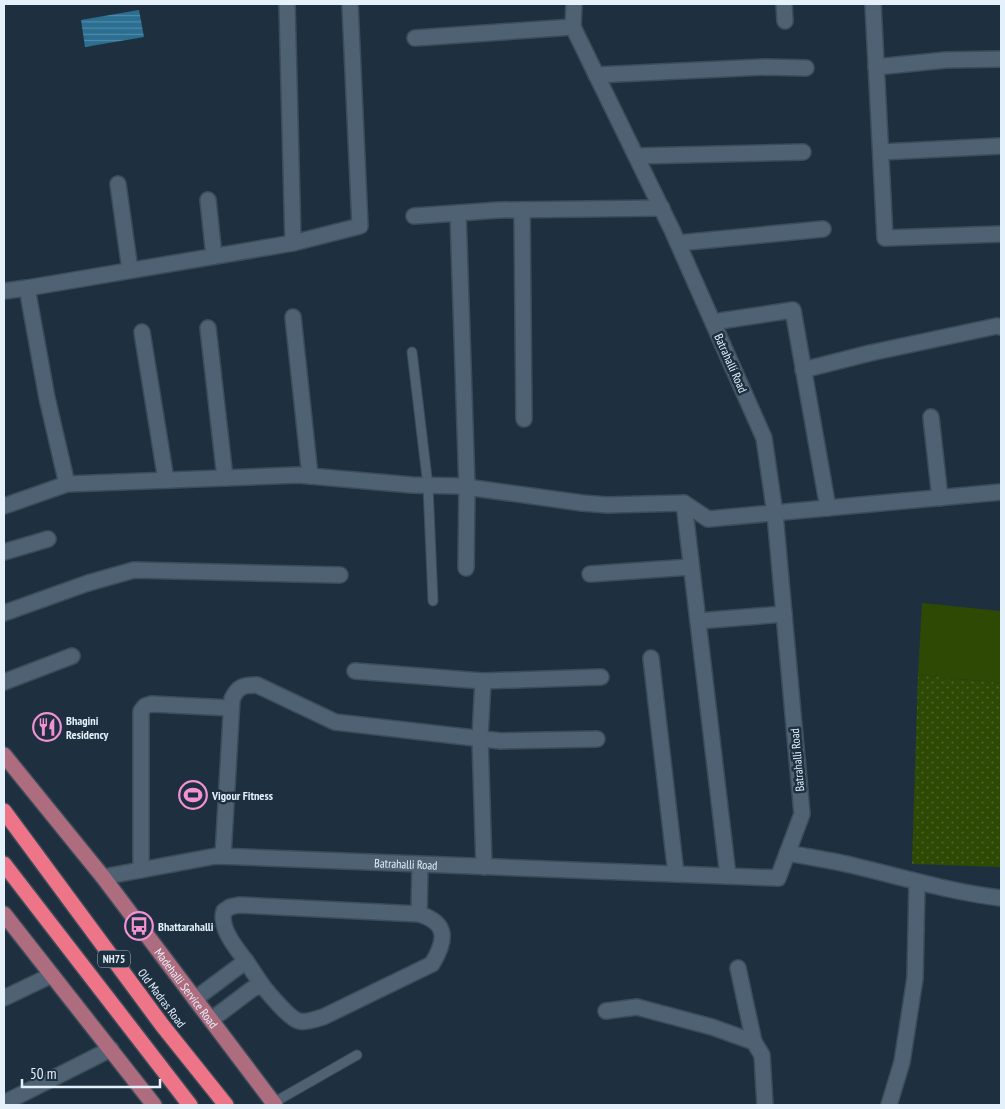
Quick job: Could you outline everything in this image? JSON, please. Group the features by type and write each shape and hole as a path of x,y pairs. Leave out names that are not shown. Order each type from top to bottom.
{"highway":[{"name":"Old Madras Road","path":"4,812 162,1025 226,1105"},
{"name":"NH75","path":"4,864 190,1105"}],"main road":[{"name":"Madehalli Service Road","path":"4,755 103,877 274,1104"},
{"path":"4,914 154,1105"}],"street":[{"path":"287,4 293,243"},
{"path":"4,291 293,243 360,226 350,4"},
{"name":"Batrahalli Road","path":"103,877 223,856 778,878 802,814 775,514 764,438 662,208 573,27 574,4"},
{"path":"784,4 785,21"},
{"path":"873,4 885,238 1001,234"},
{"path":"416,38 573,27"},
{"path":"876,67 946,60 1001,59"},
{"path":"596,75 764,67 806,68"},
{"path":"881,152 1001,146"},
{"path":"636,156 803,152"},
{"path":"118,184 130,270"},
{"path":"208,200 214,256"},
{"path":"414,216 458,212 662,208"},
{"path":"522,210 524,419"},
{"path":"458,212 467,487 466,568"},
{"path":"678,243 822,229"},
{"path":"27,288 47,398 67,484"},
{"path":"713,322 793,310 828,508"},
{"path":"293,317 310,476"},
{"path":"803,370 870,353 1001,326"},
{"path":"208,328 225,478"},
{"path":"142,332 166,480"},
{"path":"931,417 940,498"},
{"path":"4,506 67,484 310,476 428,486 467,487 607,505 684,503 708,520 1001,492"},
{"path":"684,503 728,876"},
{"path":"4,552 48,540"},
{"path":"590,574 691,567"},
{"path":"4,613 88,583 134,570 340,575"},
{"path":"698,621 784,614"},
{"path":"4,682 72,656"},
{"path":"651,658 676,874"},
{"path":"355,671 483,682 601,677"},
{"path":"483,682 480,737 484,867"},
{"path":"223,856 232,698 236,690 244,685 257,685 335,722 501,740 597,739"},
{"path":"141,870 141,712 145,706 151,704 232,708"},
{"path":"787,853 851,865 971,895 1001,898"},
{"path":"419,914 420,865"},
{"path":"889,1105 902,1062 915,978 917,883"},
{"path":"239,905 419,914 428,916 435,921 442,935 441,949 432,964 323,1017 308,1022 297,1021 280,1005 262,985 246,961 225,928 222,918 224,912 230,907 239,905"},
{"path":"195,999 246,961"},
{"path":"738,968 754,1042 762,1054 765,1105"},
{"path":"4,998 52,975"},
{"path":"211,1020 252,989 262,985"},
{"path":"606,1011 637,1007 712,1027 754,1042"},
{"path":"4,1103 111,1050"}],"lane":[{"path":"412,352 428,486 433,601"},
{"path":"274,1104 357,1055"}],"green space":[{"path":"922,603 1001,611 1001,683 918,675"},
{"path":"918,675 1001,683 1001,867 912,864"}],"water":[{"path":"139,10 144,37 85,47 81,20"}],"place":[{"name":"Bhagini Residency","path":"47,727"},
{"name":"Vigour Fitness","path":"193,795"},
{"name":"Bhattarahalli","path":"139,926"}]}
